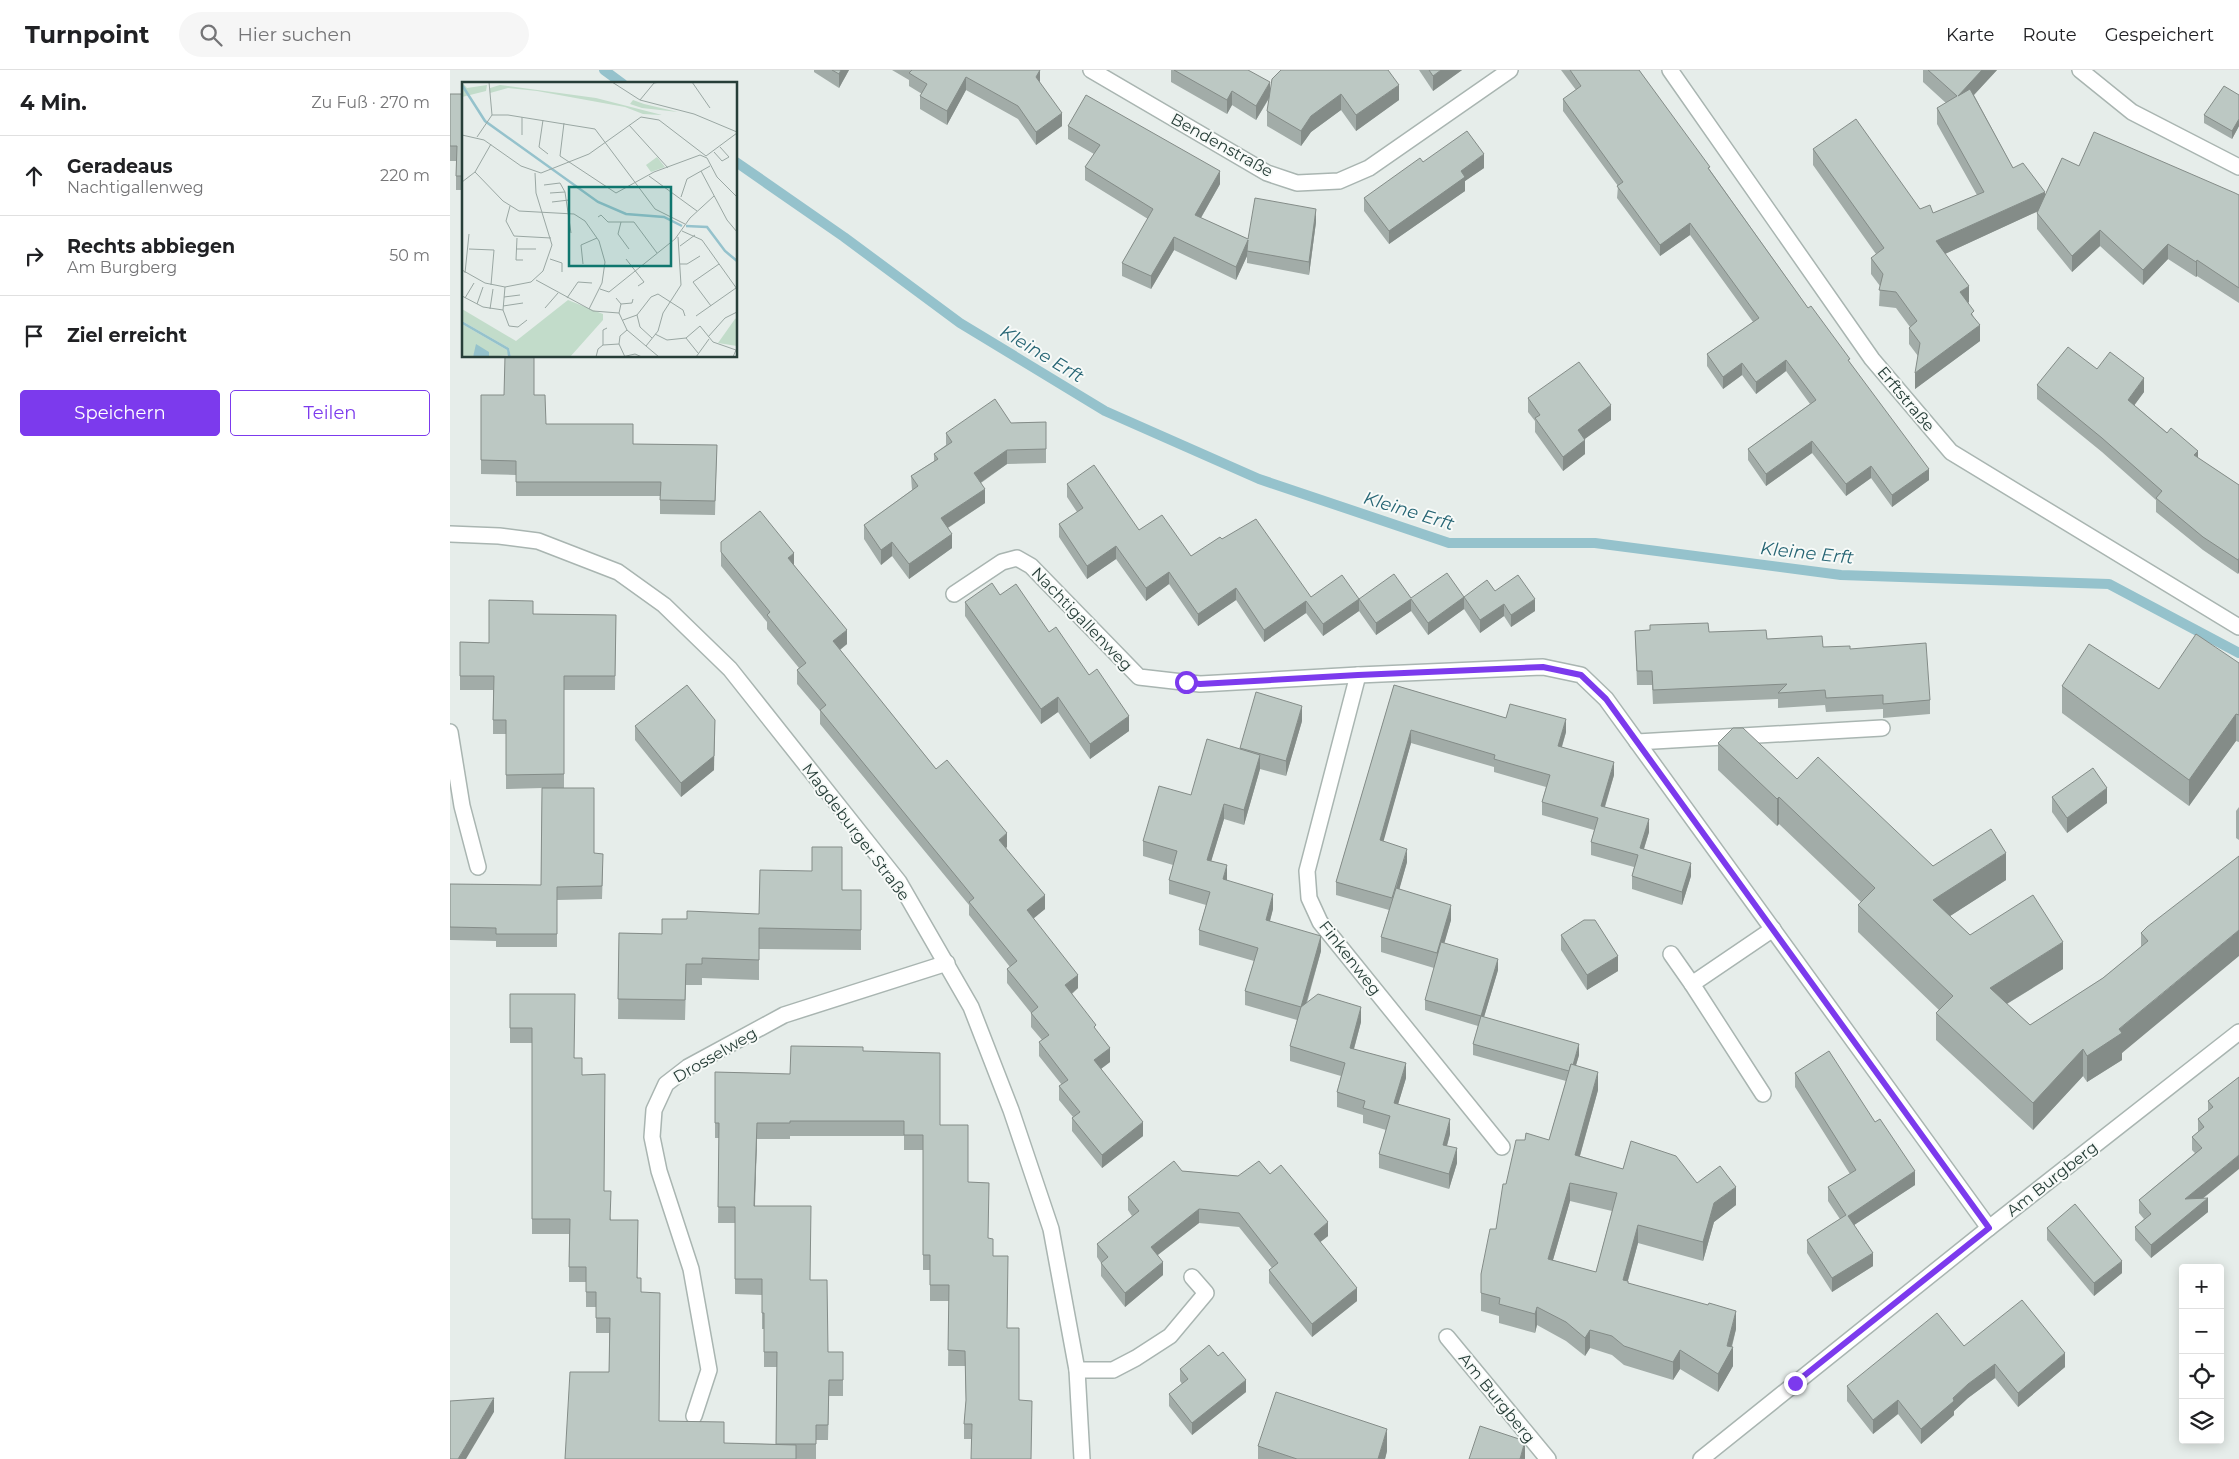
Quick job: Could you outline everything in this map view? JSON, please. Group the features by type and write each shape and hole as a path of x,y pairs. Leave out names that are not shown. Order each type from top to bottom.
{"street":[{"name":"Bendenstraße","path":"1091,70 1267,174 1297,183 1339,181 1369,168 1510,70"},
{"name":"Erftstraße","path":"1670,70 1872,359 1951,452 2239,627"},
{"path":"2080,70 2132,112 2239,167"},
{"name":"Magdeburger Straße","path":"450,534 499,536 538,542 618,572 664,605 730,669 899,882 971,1007 1011,1110 1051,1229 1077,1370 1082,1459"},
{"name":"Nachtigallenweg","path":"954,594 1002,562 1017,558 1031,566 1138,677 1200,684 1543,667 1581,675 1606,699 1989,1228"},
{"name":"Finkenweg","path":"1358,675 1307,871 1308,898 1320,922 1502,1148"},
{"path":"1637,742 1882,728"},
{"path":"450,732 462,806 478,867"},
{"path":"1692,984 1773,929"},
{"path":"1671,954 1763,1094"},
{"name":"Drosselweg","path":"694,1416 708,1370 690,1270 659,1171 652,1137 654,1110 666,1084 688,1067 784,1015 947,963"},
{"name":"Am Burgberg","path":"1701,1459 1989,1228 2239,1032"},
{"path":"1077,1370 1113,1370 1170,1336 1206,1293 1192,1277"},
{"name":"Am Burgberg","path":"1447,1337 1548,1459"}],"building":[{"path":"832,70 841,70 839,74"},
{"path":"912,70 1040,70 1036,77 1062,113 1036,132 1018,106 966,77 947,111 920,96 927,84 909,73"},
{"path":"1174,70 1248,70 1270,82 1256,106 1232,91 1227,100"},
{"path":"1281,70 1388,70 1399,85 1356,115 1341,94 1311,116 1301,131 1267,111 1272,79"},
{"path":"1429,70 1441,70 1433,76"},
{"path":"1570,70 1639,70 1710,167 1708,168 1808,308 1811,306 1850,359 1848,360 1929,469 1892,495 1871,466 1846,484 1812,441 1766,474 1748,449 1816,400 1786,360 1756,382 1742,363 1723,377 1707,354 1759,318 1690,223 1660,245 1617,186 1623,182 1563,99 1581,86"},
{"path":"1928,70 1982,70 1958,96 1970,89 2013,168 2023,163 2045,192 1936,241 1969,286 1960,292 1974,311 1971,314 1980,325 1915,373 1920,343 1909,328 1917,321 1896,292 1879,290 1883,274 1871,258 1884,248 1813,149 1856,119 1920,209 1930,205 1933,213 1984,192 1937,108 1957,96"},
{"path":"2224,86 2239,95 2239,119 2232,131 2204,115"},
{"path":"450,94 462,94 462,176 456,176 457,146 450,146"},
{"path":"1086,95 1220,171 1195,215 1248,239 1255,198 1316,209 1309,262 1247,251 1248,240 1236,267 1174,237 1151,276 1122,263 1153,209 1085,167 1100,145 1068,126"},
{"path":"1467,131 1484,154 1461,171 1465,177 1389,231 1364,198 1420,158 1423,162"},
{"path":"2094,132 2239,195 2239,288 2197,260 2196,262 2168,244 2143,270 2100,230 2072,256 2037,213 2062,158 2079,166"},
{"path":"2068,347 2097,369 2110,352 2144,378 2128,400 2167,433 2171,428 2198,451 2194,455 2239,485 2238,560 2203,537 2156,498 2162,491 2102,438 2037,385"},
{"path":"505,358 534,358 534,395 545,395 546,424 633,424 633,444 717,445 715,501 660,500 661,482 516,482 516,461 481,460 481,395 504,395"},
{"path":"1579,362 1611,405 1578,430 1585,440 1563,457 1535,418 1540,415 1528,398"},
{"path":"995,399 1011,423 1046,422 1046,449 1007,450 974,473 985,489 941,518 952,534 909,564 892,542 881,550 864,525 918,486 911,476 938,459 934,454 952,442 946,433"},
{"path":"1094,465 1139,530 1162,515 1191,556 1220,537 1222,539 1256,519 1311,597 1342,575 1359,599 1323,624 1306,601 1264,630 1236,588 1198,614 1169,572 1146,588 1116,546 1087,566 1059,524 1083,508 1067,484"},
{"path":"760,511 794,553 788,558 847,630 833,641 936,769 947,760 1007,833 999,840 1045,895 1027,910 1078,975 1065,985 1096,1025 1094,1027 1110,1048 1094,1060 1143,1122 1102,1155 1072,1118 1080,1112 1059,1086 1068,1080 1039,1042 1049,1035 1031,1013 1038,1007 1007,969 1017,961 969,902 974,898 820,710 826,705 797,670 806,663 767,615 770,612 721,552 721,542"},
{"path":"1447,573 1464,597 1428,623 1411,599 1376,623 1359,599 1394,574 1411,598"},
{"path":"1518,575 1535,599 1511,615 1504,604 1480,620 1464,597 1487,580 1495,591"},
{"path":"992,583 1000,595 1016,584 1049,632 1056,627 1089,675 1097,669 1129,716 1090,744 1058,697 1041,709 965,602"},
{"path":"489,600 533,601 533,614 616,615 615,676 564,676 564,774 506,775 506,720 493,720 494,676 460,676 460,642 489,643"},
{"path":"1708,623 1709,632 1766,630 1767,639 1822,636 1823,647 1850,646 1850,649 1926,643 1930,700 1883,704 1883,695 1826,698 1825,690 1778,693 1787,684 1653,690 1652,671 1637,671 1635,631 1650,630 1650,625"},
{"path":"2196,634 2239,663 2239,715 2236,714 2189,780 2062,686 2089,644 2159,689"},
{"path":"687,685 715,720 714,756 681,783 635,726"},
{"path":"1394,685 1506,718 1510,704 1566,719 1558,746 1614,762 1601,806 1649,819 1640,848 1691,863 1682,892 1632,876 1638,855 1591,842 1598,818 1542,802 1550,775 1494,759 1495,755 1411,730 1380,840 1407,849 1392,898 1336,882"},
{"path":"1256,692 1302,706 1286,761 1240,748"},
{"path":"1733,728 1743,728 1797,779 1818,757 1933,866 1991,829 2006,853 1933,900 1970,935 2033,895 2063,942 1990,988 2030,1025 2103,978 2148,941 2141,933 2147,927 2239,856 2239,930 2119,1029 2122,1033 2087,1056 2083,1049 2033,1103 1936,1013 1953,996 1858,905 1875,888 1779,797 1777,799 1718,743"},
{"path":"1207,739 1260,755 1244,810 1224,804 1207,860 1227,865 1223,879 1273,894 1266,920 1321,936 1301,1007 1245,991 1258,948 1199,930 1210,892 1169,880 1177,851 1143,841 1159,786 1191,795"},
{"path":"2093,768 2107,788 2067,818 2052,797"},
{"path":"542,788 594,788 594,853 603,854 602,886 557,887 557,934 496,934 496,928 450,927 450,884 541,885"},
{"path":"812,847 842,847 842,890 861,890 861,930 759,928 759,960 702,958 702,964 686,964 685,1000 618,999 619,933 662,934 662,919 687,919 687,911 759,914 760,870 812,871"},
{"path":"1396,888 1451,905 1437,953 1381,937"},
{"path":"1584,920 1595,920 1618,956 1587,975 1561,935"},
{"path":"1441,942 1498,959 1481,1016 1425,1000"},
{"path":"510,994 575,994 574,1058 582,1058 582,1075 605,1074 604,1191 611,1191 610,1220 638,1220 637,1278 641,1278 641,1292 660,1293 659,1421 724,1422 724,1443 796,1445 796,1459 565,1459 570,1372 609,1372 610,1318 596,1318 596,1292 586,1292 586,1267 569,1267 570,1219 532,1219 532,1028 510,1028"},
{"path":"1318,994 1361,1007 1350,1048 1406,1063 1394,1103 1450,1119 1443,1145 1457,1148 1449,1174 1379,1154 1390,1116 1363,1108 1365,1101 1337,1092 1345,1063 1290,1046 1301,1007"},
{"path":"1481,1016 1579,1044 1573,1065 1571,1064 1569,1071 1473,1044"},
{"path":"791,1046 863,1047 863,1051 940,1053 940,1125 968,1125 968,1182 989,1183 988,1238 993,1239 993,1256 1008,1256 1007,1328 1019,1328 1019,1400 1032,1401 1031,1459 971,1459 972,1424 964,1424 966,1400 965,1351 948,1350 949,1285 930,1285 930,1255 923,1255 923,1135 904,1135 904,1121 790,1121 790,1123 757,1123 754,1206 811,1206 810,1280 827,1280 828,1352 843,1352 843,1380 829,1380 828,1425 816,1425 816,1444 776,1444 777,1352 764,1352 762,1279 735,1279 735,1207 718,1207 719,1123 715,1123 715,1072 790,1074"},
{"path":"1829,1051 1875,1122 1880,1119 1915,1171 1848,1216 1873,1253 1832,1278 1807,1240 1846,1215 1828,1187 1856,1170 1795,1073"},
{"path":"1571,1064 1598,1072 1575,1155 1623,1169 1631,1141 1676,1156 1697,1183 1720,1166 1736,1187 1714,1203 1703,1242 1638,1225 1623,1280 1708,1305 1709,1303 1736,1311 1727,1346 1733,1347 1718,1374 1680,1350 1673,1362 1624,1346 1612,1336 1590,1330 1585,1338 1566,1322 1537,1307 1535,1314 1499,1304 1500,1298 1481,1293 1481,1274 1490,1229 1496,1229 1503,1184 1506,1184 1516,1140 1525,1140 1526,1133 1549,1140","holes":["1570,1183 1617,1193 1596,1272 1548,1259"]},
{"path":"2239,1077 2239,1155 2185,1199 2208,1198 2151,1245 2135,1227 2151,1214 2139,1200 2202,1148 2192,1137 2204,1127 2198,1119 2213,1107 2208,1101"},
{"path":"1174,1161 1182,1171 1238,1176 1259,1161 1270,1174 1281,1165 1328,1222 1314,1234 1357,1288 1312,1324 1269,1270 1278,1263 1239,1213 1199,1209 1151,1247 1163,1262 1125,1293 1101,1263 1108,1257 1097,1244 1139,1211 1128,1197"},
{"path":"2075,1204 2122,1261 2094,1283 2047,1228"},
{"path":"2022,1300 2065,1353 2018,1393 1995,1364 1968,1384 1953,1398 1954,1401 1921,1429 1898,1400 1873,1420 1847,1386 1937,1313 1964,1346"},
{"path":"1209,1345 1218,1356 1223,1352 1246,1380 1192,1423 1169,1394 1188,1379 1180,1369"},
{"path":"1276,1392 1387,1429 1378,1459 1297,1459 1258,1446"},
{"path":"494,1398 458,1459 450,1459 450,1401"},
{"path":"1480,1426 1525,1441 1520,1459 1469,1459"}],"waterway":[{"name":"Kleine Erft","path":"604,70 620,82"},
{"name":"Kleine Erft","path":"738,163 844,237 960,323 1105,411 1259,479 1449,543 1595,543 1841,575 2109,584 2239,653"}],"route":[{"path":"1186,682 1200,684 1543,667 1581,675 1606,699 1989,1228 1795,1383"}]}
